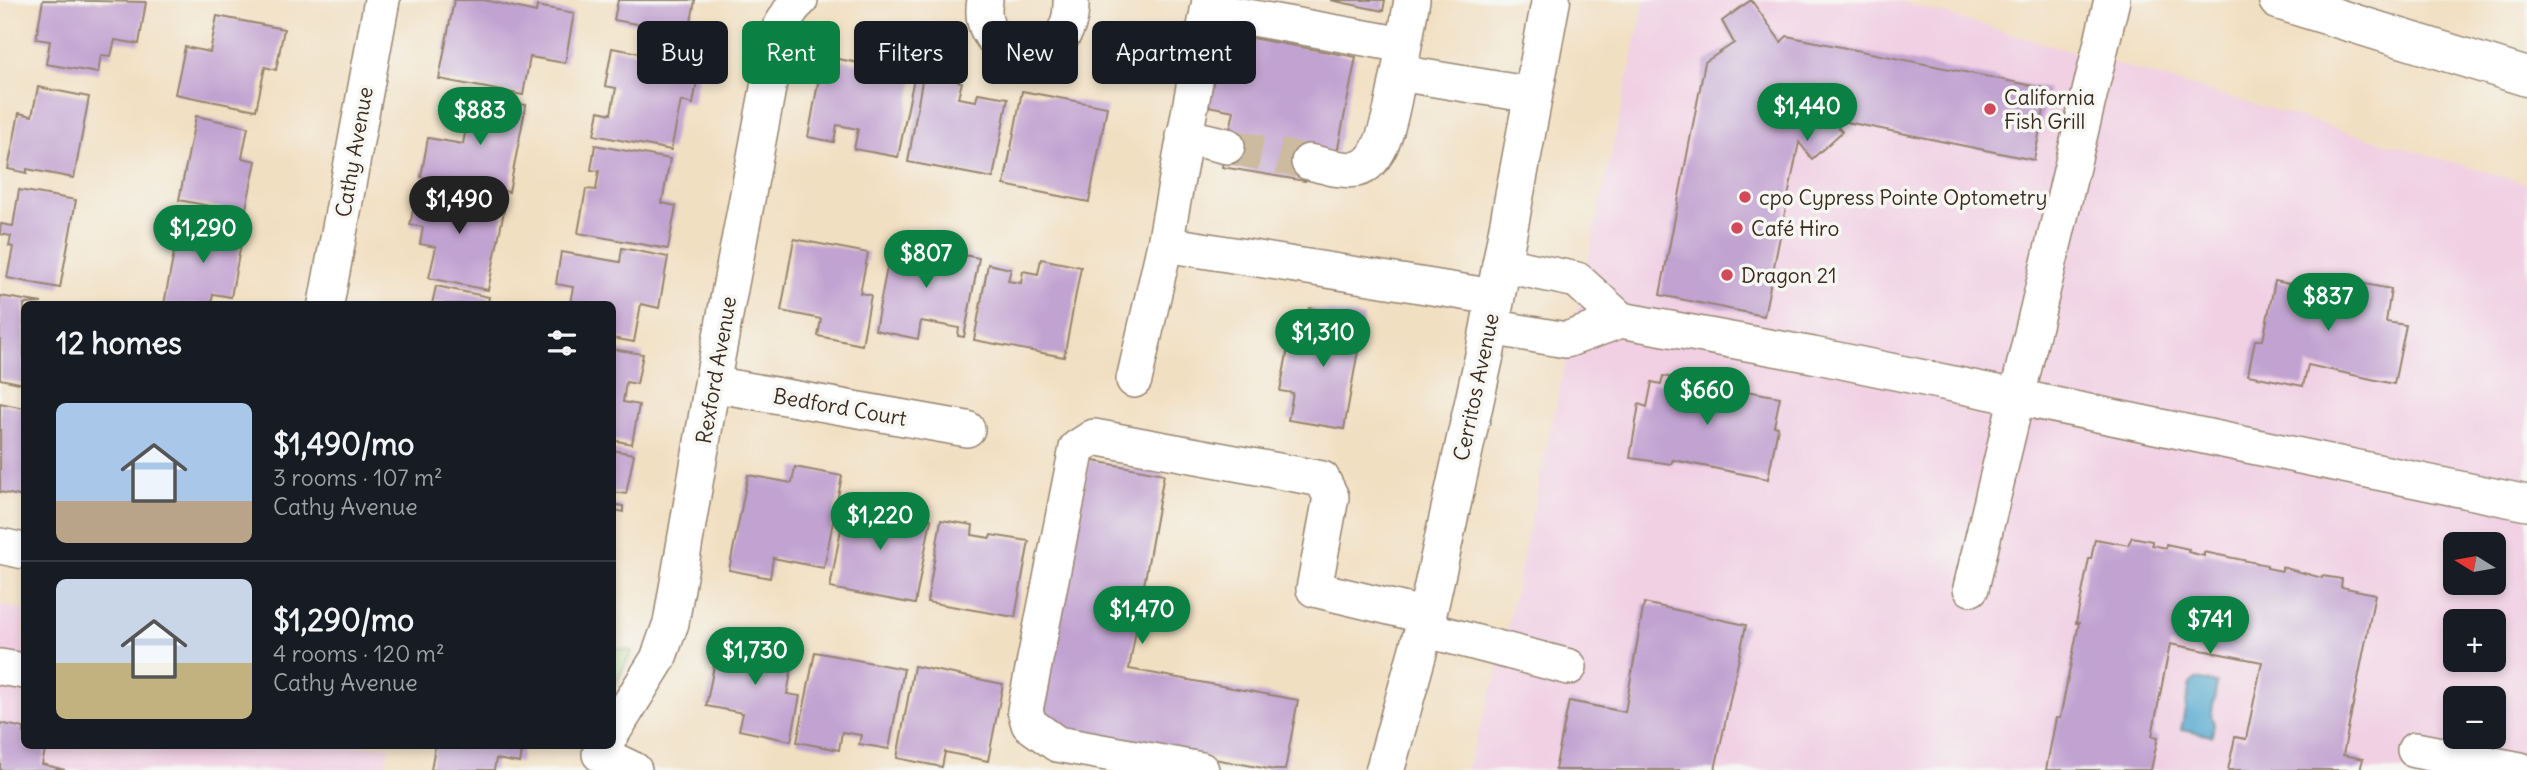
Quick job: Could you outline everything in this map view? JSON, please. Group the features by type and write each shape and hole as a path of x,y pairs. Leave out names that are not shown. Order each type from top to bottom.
{"main road":[{"name":"Cerritos Avenue","path":"1385,770 1426,622 1494,296 1550,0"},
{"path":"2278,0 2527,77"}],"street":[{"name":"Cathy Avenue","path":"327,301 382,0"},
{"name":"Rexford Avenue","path":"616,728 658,659 671,623 712,384 779,30 800,0"},
{"path":"978,1 992,36 1005,48 1021,54 1039,52 1054,45 1066,32 1072,16 1071,0"},
{"path":"1309,162 1357,169 1369,163 1379,150 1402,59 1412,0"},
{"path":"1971,588 2112,0"},
{"path":"1134,380 1165,244 1209,5 1532,95"},
{"path":"1184,136 1227,145"},
{"path":"1165,244 1494,296 1577,280 1621,320"},
{"path":"1494,296 1566,340 1621,320 1813,355 2527,503"},
{"name":"Bedford Court","path":"712,384 967,429"},
{"path":"1201,770 1057,744 1029,724 1026,710 1077,449 1094,437 1322,479 1331,497 1314,589 1569,667"},
{"path":"0,546 21,550"},
{"path":"0,667 21,670"},
{"path":"2415,750 2520,770"},
{"path":"602,751 634,770"}],"shaded area":[{"path":"1645,0 1895,0 2527,184 2527,770 1466,770 1497,674"},
{"path":"0,605 21,609 21,749 388,749 385,770 0,770"}],"green space":[{"path":"616,649 632,651 616,683"}],"water":[{"path":"2196,679 2217,683 2211,717 2214,723 2212,736 2181,730 2190,684"}],"building":[{"path":"43,0 146,2 139,44 115,40 111,56 101,55 98,73 46,64 50,41 36,39"},
{"path":"454,0 484,0 536,12 537,6 574,13 565,63 530,57 523,95 439,79"},
{"path":"618,0 695,0 691,21 637,21 637,24 614,20"},
{"path":"1330,0 1385,0 1383,11"},
{"path":"1751,0 1781,42 1787,36 2048,89 2034,160 1832,119 1842,132 1812,159 1799,142 1764,316 1660,295 1705,62 1734,43 1722,21"},
{"path":"217,16 284,29 276,70 265,67 256,110 175,94 185,47 210,52"},
{"path":"1256,39 1356,57 1337,153 1311,148 1305,181 1222,167 1234,111 1203,105 1207,84 1256,84"},
{"path":"612,48 637,53 637,84 696,84 693,104 681,101 671,150 594,135 599,111 611,114 616,88 605,86"},
{"path":"840,59 854,62 854,84 913,84 898,157 854,149 858,129 837,125 834,142 808,137 818,84 840,84"},
{"path":"921,84 962,84 958,98 976,101 978,93 1008,98 993,178 908,162"},
{"path":"38,87 89,97 74,178 27,169 27,173 8,169 19,113 32,116"},
{"path":"1022,91 1107,107 1089,202 1004,185"},
{"path":"472,95 526,105 509,192 421,177 428,138 463,144"},
{"path":"196,116 248,127 242,158 256,161 245,213 179,200"},
{"path":"595,145 670,159 662,203 676,206 668,249 578,233 586,189 596,190 599,171 591,170"},
{"path":"418,185 505,206 488,290 429,278 436,247 420,244 423,227 410,225"},
{"path":"19,190 76,200 60,288 7,278 13,247 9,246 11,236 0,234 0,231 1,224 13,226"},
{"path":"180,222 243,233 231,297 213,294 212,301 165,301"},
{"path":"794,239 868,253 860,293 871,295 862,345 818,336 821,319 781,311"},
{"path":"892,241 979,258 964,337 958,336 959,328 921,321 918,339 875,330"},
{"path":"622,248 668,257 659,308 641,304 634,342 616,339 616,301 571,301 573,287 556,284 561,252 620,262"},
{"path":"1041,259 1081,267 1064,357 974,340 988,264 1011,269 1008,281 1021,283 1023,271 1038,274"},
{"path":"2327,277 2391,289 2386,322 2406,325 2394,384 2308,365 2303,386 2248,375 2255,340 2263,340 2275,281 2323,291"},
{"path":"436,286 489,297 488,301 433,301"},
{"path":"0,296 30,301 21,301 21,383 0,379"},
{"path":"1309,308 1364,317 1344,429 1288,420 1293,393 1280,391 1289,343 1302,345"},
{"path":"616,350 643,354 637,384 626,382 623,402 639,405 632,444 616,441"},
{"path":"1663,376 1780,397 1774,426 1778,427 1768,479 1673,460 1671,464 1630,458 1639,404 1647,407 1652,382 1661,384"},
{"path":"0,403 21,407 21,496 0,492"},
{"path":"616,451 634,454 626,494 616,493"},
{"path":"1089,460 1164,474 1129,669 1298,700 1285,770 1040,727"},
{"path":"795,467 842,476 824,568 773,558 770,578 729,570 748,475 792,483"},
{"path":"847,497 889,505 889,511 931,519 915,604 830,588"},
{"path":"616,505 623,506 623,512 616,510"},
{"path":"941,520 973,525 972,535 1029,541 1015,617 927,602"},
{"path":"2132,537 2152,541 2152,545 2166,548 2166,544 2189,549 2188,552 2204,556 2204,552 2267,565 2267,568 2282,571 2282,567 2322,578 2342,579 2341,587 2375,594 2343,755 2363,759 2360,770 2228,770 2235,737 2246,739 2262,662 2170,644 2152,736 2158,737 2151,770 2046,770 2056,718 2060,718 2079,623 2076,623 2095,539 2128,545"},
{"path":"1644,603 1746,625 1715,770 1555,770 1569,701 1625,712"},
{"path":"720,636 795,651 787,694 800,696 791,741 739,730 743,713 706,706"},
{"path":"815,652 904,669 889,749 859,744 861,735 842,732 839,750 797,742"},
{"path":"914,666 1003,684 988,761 945,752 942,767 897,758"},
{"path":"0,723 21,727 21,749 45,749 42,764 65,770 0,770"},
{"path":"434,749 522,749 520,763 496,759 494,770 431,770"}],"tunnel":[{"path":"1227,146 1309,162"}],"place":[{"name":"California Fish Grill","path":"1990,109"},
{"name":"cpo Cypress Pointe Optometry","path":"1745,197"},
{"name":"Café Hiro","path":"1737,228"},
{"name":"Dragon 21","path":"1727,275"}]}
